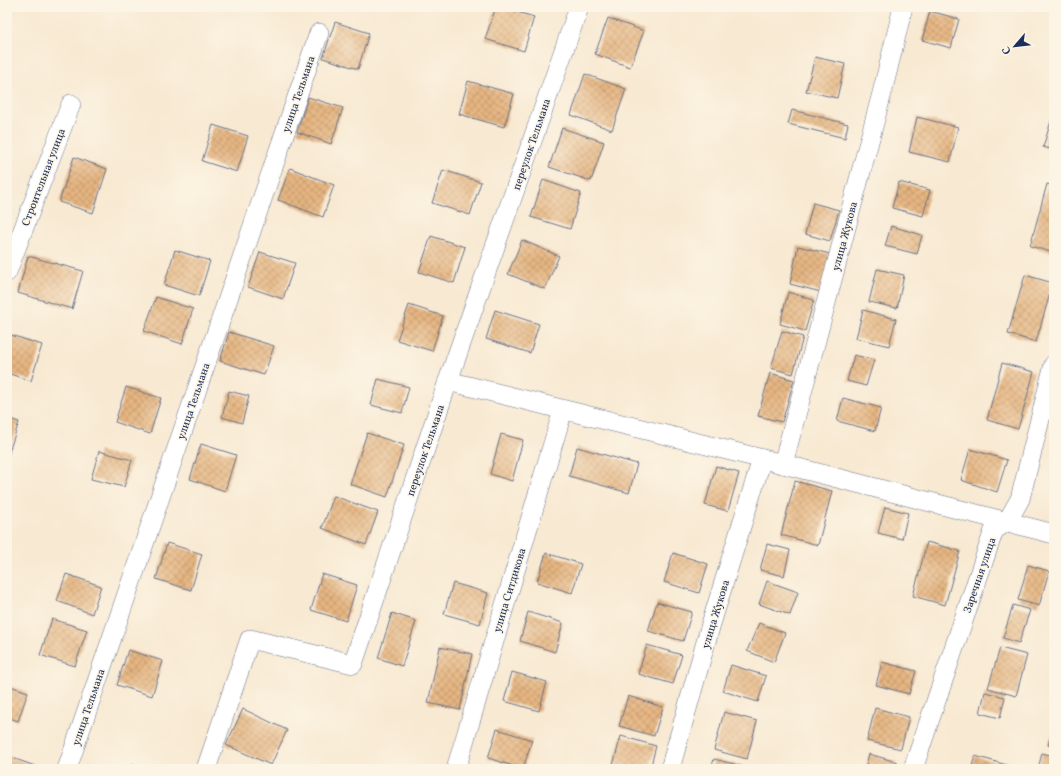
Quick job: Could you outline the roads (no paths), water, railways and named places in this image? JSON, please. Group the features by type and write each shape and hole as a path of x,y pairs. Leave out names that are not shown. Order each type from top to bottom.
{"street":[{"name":"переулок Тельмана","path":"206,769 250,639 353,664 448,381 579,7"},
{"name":"улица Жукова","path":"783,464 882,92 903,7"},
{"name":"улица Тельмана","path":"67,769 319,33"},
{"name":"Строительная улица","path":"7,272 71,104"},
{"name":"Заречная улица","path":"913,769 994,530 1007,522 1020,499 1054,364"},
{"path":"448,381 783,464 1054,534"},
{"name":"улица Ситдикова","path":"456,769 563,410"},
{"name":"улица Жукова","path":"670,769 711,624 762,459"}]}
